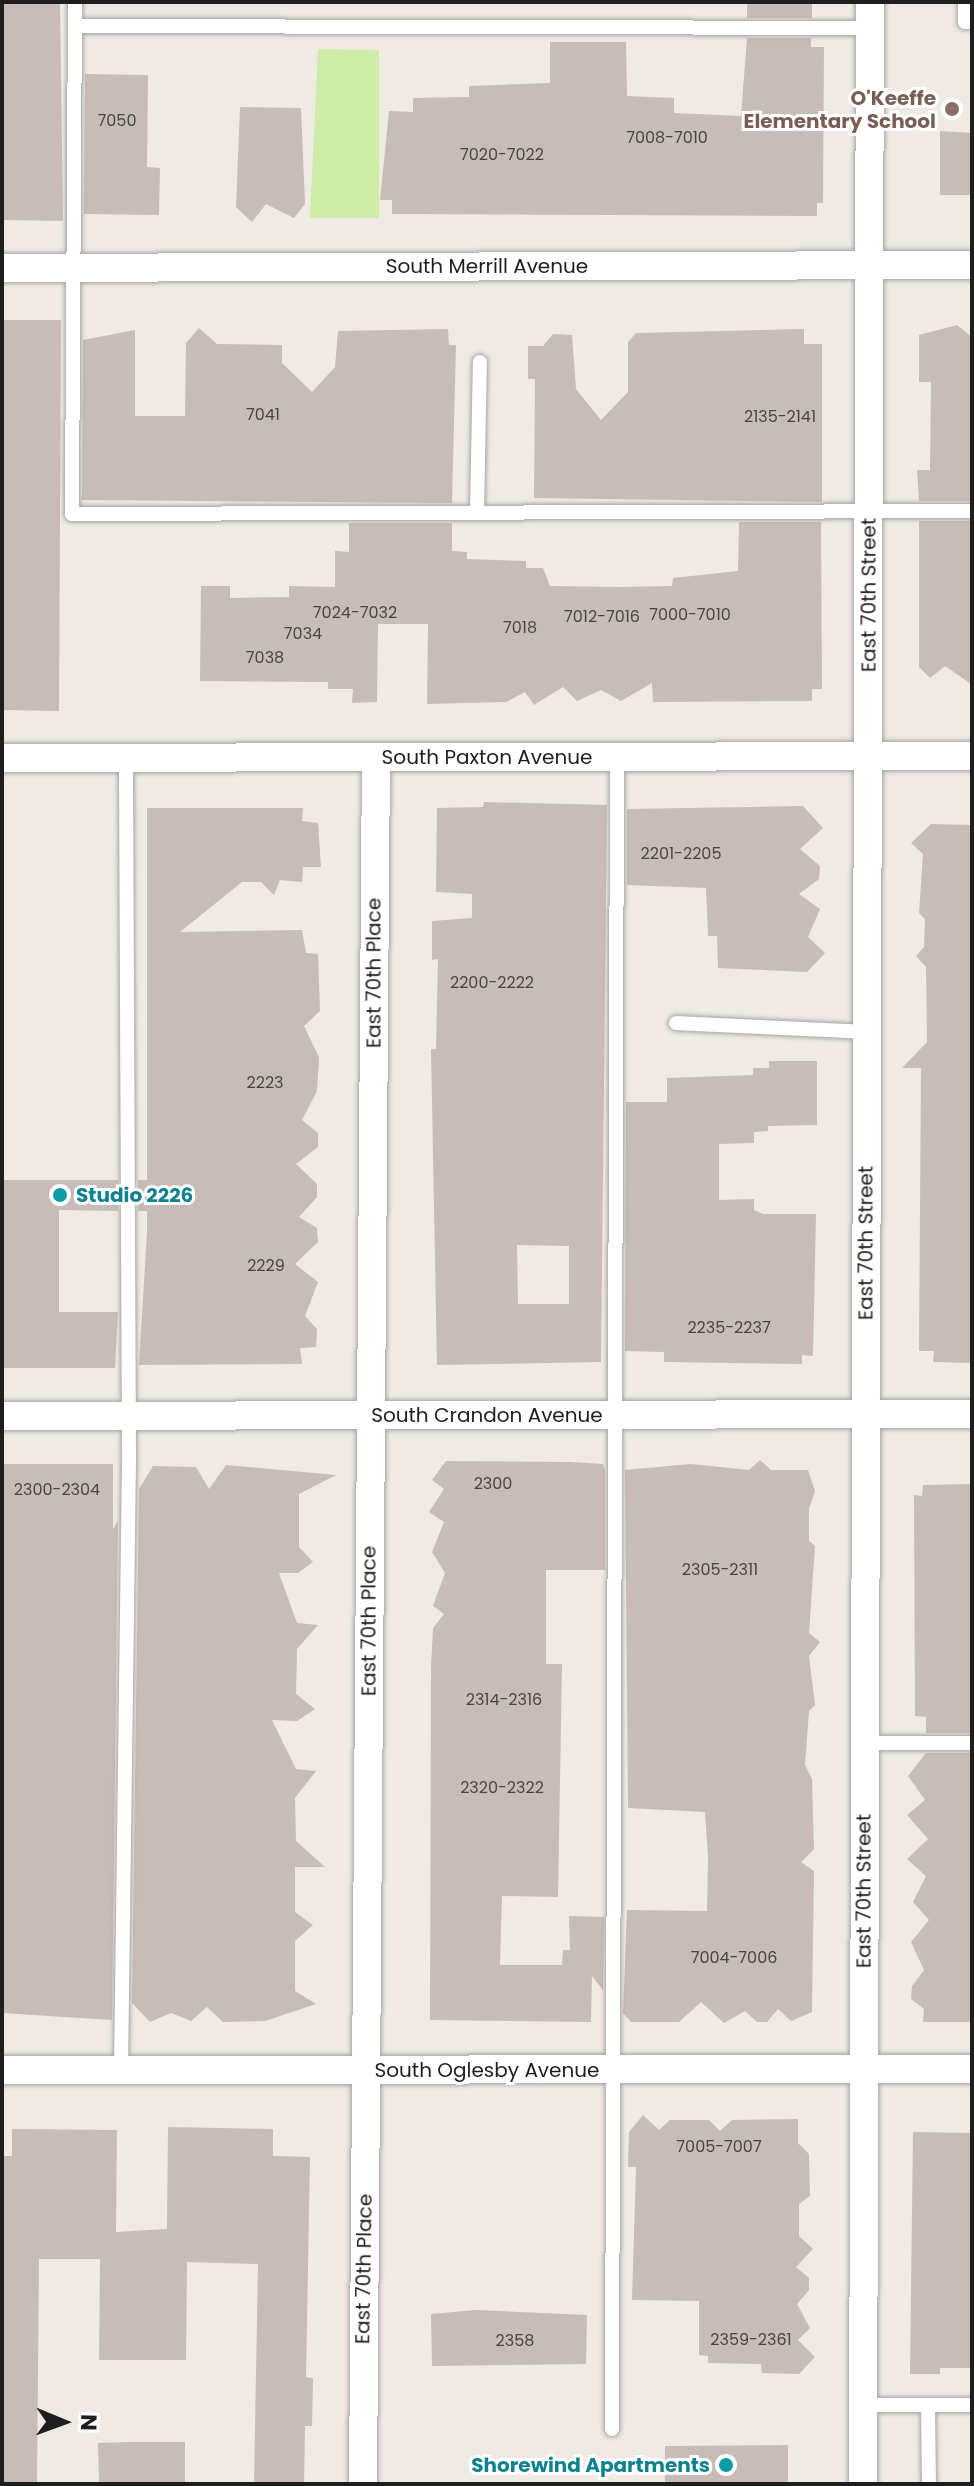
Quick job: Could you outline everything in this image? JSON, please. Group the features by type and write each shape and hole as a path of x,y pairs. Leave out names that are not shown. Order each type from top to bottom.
{"street":[{"name":"East 70th Street","path":"863,2484 870,15"},
{"name":"South Merrill Avenue","path":"2,268 972,265"},
{"name":"South Paxton Avenue","path":"2,758 972,756"},
{"name":"East 70th Place","path":"363,2484 376,757"},
{"name":"South Crandon Avenue","path":"2,1416 972,1414"},
{"name":"South Oglesby Avenue","path":"2,2070 972,2069"}],"lane":[{"path":"75,2 72,514 972,511"},
{"path":"965,2 965,22 972,22"},
{"path":"75,26 870,15"},
{"path":"477,512 480,362"},
{"path":"612,2429 617,757"},
{"path":"121,2070 128,1415 126,758"},
{"path":"676,1023 867,1032"},
{"path":"865,1743 972,1743"},
{"path":"863,2405 972,2405"},
{"path":"928,2405 929,2484"}],"green space":[{"path":"318,49 379,50 379,218 310,218"}],"building":[{"path":"2,2 60,2 63,221 2,220"},
{"path":"747,2 812,2 812,18 747,18"},
{"path":"747,38 811,38 811,47 824,47 823,203 817,203 817,216 392,214 392,200 380,200 389,111 413,112 413,98 469,97 469,86 550,83 550,42 626,42 627,96 674,98 674,113 741,116"},
{"path":"85,74 148,75 147,167 160,168 159,215 84,214"},
{"path":"240,107 301,108 305,204 294,218 266,204 252,222 236,207"},
{"path":"940,131 972,133 972,195 940,195"},
{"path":"2,320 61,320 59,711 2,710"},
{"path":"957,325 972,337 972,501 919,501 917,470 930,470 931,382 919,382 919,335"},
{"path":"199,328 217,344 282,345 282,363 312,392 335,367 338,331 448,329 449,345 456,345 452,503 82,500 83,340 135,330 135,416 185,416 186,343"},
{"path":"804,329 804,344 822,344 822,502 534,498 535,379 528,379 528,346 543,346 553,334 572,335 576,389 601,420 628,392 628,342 636,333"},
{"path":"919,521 972,521 971,684 945,666 930,678 919,667"},
{"path":"739,522 821,522 822,689 812,689 812,701 653,702 652,683 621,701 601,690 577,701 563,687 534,705 525,692 506,702 427,704 428,624 378,624 377,702 352,703 353,689 328,689 328,682 200,681 201,586 230,586 230,598 289,597 289,586 335,587 335,551 349,552 349,523 452,523 452,551 467,552 467,559 526,561 526,568 543,568 550,586 619,587 672,586 673,578 738,571"},
{"path":"484,802 607,805 601,1362 437,1365 431,1049 436,1049 438,959 432,960 432,921 472,918 472,894 436,892 437,808 483,807","holes":["517,1245 569,1246 569,1304 518,1304"]},
{"path":"803,806 823,828 800,849 820,866 819,879 799,894 820,909 808,937 825,953 807,972 718,968 717,936 708,936 706,888 627,885 627,809"},
{"path":"147,808 303,808 302,821 318,823 321,867 303,867 302,882 280,880 274,895 261,882 242,882 180,932 302,930 306,953 318,954 320,1011 304,1026 319,1057 317,1091 302,1120 318,1133 318,1147 296,1164 317,1184 317,1197 299,1217 317,1228 318,1242 295,1264 318,1282 305,1316 317,1329 316,1347 300,1348 302,1364 139,1365 147,1232 147,1211 138,1211 138,1180 147,1180"},
{"path":"931,824 972,825 972,1363 933,1362 934,1351 919,1351 921,1068 902,1068 927,1042 926,967 916,956 924,947 925,919 919,913 923,854 911,843"},
{"path":"769,1061 817,1061 817,1125 768,1126 768,1131 754,1132 754,1143 719,1144 719,1200 754,1199 754,1210 763,1214 816,1214 813,1356 802,1355 802,1364 664,1362 664,1352 625,1351 626,1102 667,1102 667,1078 753,1075 753,1068 769,1068"},
{"path":"2,1180 118,1180 118,1211 59,1210 59,1312 118,1312 115,1368 2,1368"},
{"path":"760,1460 771,1470 808,1470 815,1491 809,1509 809,1541 815,1546 809,1633 820,1642 809,1656 815,1705 809,1711 805,1765 812,1779 814,1849 801,1862 814,1871 812,2012 791,2021 778,2009 767,2022 757,2022 745,2011 724,2023 701,2002 679,2022 631,2022 623,2013 627,1910 707,1911 708,1856 705,1812 628,1808 625,1470 691,1464 749,1470"},
{"path":"446,1461 570,1462 603,1464 605,1470 605,1570 546,1570 546,1664 562,1664 558,1897 502,1896 500,1965 562,1965 563,1950 570,1950 569,1916 604,1917 603,1990 592,1976 591,2022 430,2020 431,1668 433,1628 444,1614 433,1606 445,1573 432,1552 444,1522 429,1512 444,1489 432,1480"},
{"path":"2,1464 113,1464 113,1529 118,1521 112,2020 2,2013"},
{"path":"226,1465 336,1475 299,1494 299,1547 313,1562 298,1573 279,1573 297,1623 318,1625 297,1649 296,1694 315,1709 297,1721 272,1720 296,1769 316,1771 295,1798 296,1841 325,1867 295,1867 295,1912 313,1925 295,1941 295,1991 316,2004 265,2021 223,2022 207,2007 191,2021 171,2013 150,2022 132,2003 139,1489 153,1466 196,1467 209,1489"},
{"path":"972,1484 972,1733 926,1733 926,1717 915,1716 914,1495 922,1496 923,1485"},
{"path":"926,1753 972,1753 972,2022 923,2022 924,2009 911,1999 912,1986 924,1970 911,1942 929,1920 913,1902 926,1876 907,1859 928,1839 907,1815 925,1800 908,1776"},
{"path":"643,2115 659,2130 670,2120 709,2120 720,2131 732,2120 798,2119 798,2143 809,2154 810,2196 799,2204 799,2236 813,2249 796,2267 809,2278 809,2290 797,2304 810,2328 798,2340 815,2357 799,2374 762,2373 761,2364 708,2363 708,2356 699,2355 699,2301 632,2300 636,2167 628,2167 629,2132"},
{"path":"168,2127 273,2129 273,2156 310,2157 306,2377 313,2378 312,2426 305,2426 304,2484 254,2484 258,2264 187,2262 186,2360 99,2360 100,2259 39,2259 37,2484 2,2484 2,2156 12,2156 12,2129 117,2130 116,2232 167,2229"},
{"path":"913,2132 972,2133 972,2368 940,2368 940,2374 910,2374"},
{"path":"476,2310 587,2315 586,2364 432,2366 431,2314"},
{"path":"185,2442 185,2482 99,2482 98,2443"},
{"name":"Shorewind Apartments","path":"788,2445 788,2484 665,2484 665,2446"}],"place":[{"name":"O'Keeffe Elementary School","path":"952,109"},
{"name":"Studio 2226","path":"60,1195"},
{"name":"Shorewind Apartments","path":"726,2465"}]}
